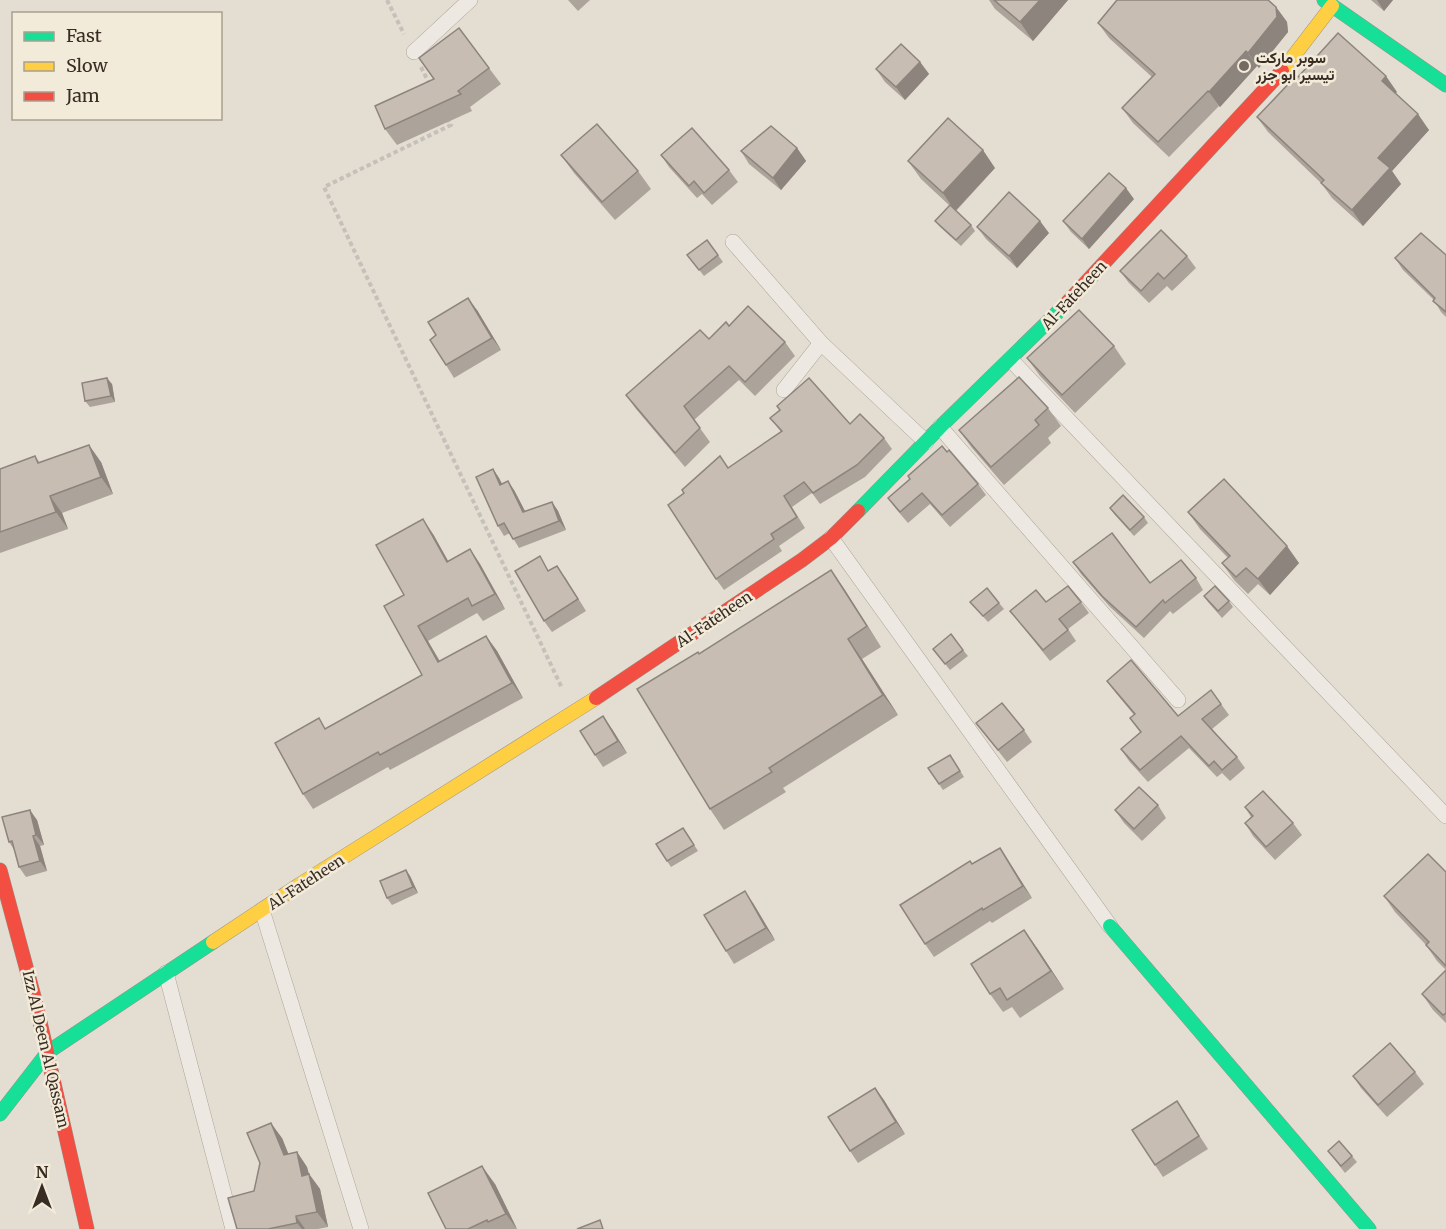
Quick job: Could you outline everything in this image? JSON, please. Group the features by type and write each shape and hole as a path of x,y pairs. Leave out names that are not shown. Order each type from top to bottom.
{"street":[{"path":"1328,3 1446,85"},
{"name":"Al-Fateheen","path":"0,1114 48,1052 299,885 573,714 802,560 831,538 940,427 1011,360 1275,80 1328,3"},
{"name":"Izz Al Deen Al Qassam","path":"0,870 48,1052 87,1229"},
{"path":"1110,926 1369,1229"}],"lane":[{"path":"414,52 470,0"},
{"path":"732,242 821,343 926,442"},
{"path":"784,390 821,343"},
{"path":"1011,360 1446,816"},
{"path":"940,427 1178,700"},
{"path":"831,538 1110,926"},
{"path":"262,910 361,1229"},
{"path":"0,934 15,921"},
{"path":"166,973 233,1229"}],"path":[{"path":"387,0 435,94"},
{"path":"445,115 451,125 324,187 573,714"}],"building":[{"path":"994,0 1040,0 1020,22"},
{"path":"1117,0 1268,0 1276,7 1277,17 1248,53 1246,51 1209,92 1158,142 1122,108 1155,74 1098,23"},
{"path":"459,28 489,68 458,91 461,94 385,129 375,106 434,79 419,58"},
{"path":"1338,33 1386,76 1382,81 1418,114 1378,158 1390,168 1352,210 1321,183 1324,180 1257,117"},
{"path":"901,44 920,62 896,87 876,69"},
{"path":"948,118 983,150 943,193 908,161"},
{"path":"597,124 638,171 602,202 561,155"},
{"path":"771,126 797,148 773,178 741,151"},
{"path":"692,128 729,170 704,193 694,181 689,186 661,155"},
{"path":"1109,173 1126,188 1082,239 1063,221"},
{"path":"1009,192 1040,221 1009,256 977,227"},
{"path":"950,205 971,225 956,240 935,221"},
{"path":"1161,230 1187,256 1164,279 1158,273 1141,291 1120,271"},
{"path":"1421,233 1446,255 1446,312 1433,301 1435,298 1395,258"},
{"path":"707,240 718,255 699,270 687,255"},
{"path":"468,298 492,338 446,365 430,340 436,335 428,322"},
{"path":"748,306 785,342 745,382 729,366 684,406 700,428 675,453 626,395 700,330 709,339 726,322 729,326"},
{"path":"1079,310 1114,346 1062,395 1027,358"},
{"path":"1019,377 1048,408 1035,420 1039,425 991,467 959,430"},
{"path":"107,378 111,396 85,401 82,383"},
{"path":"809,378 850,424 860,414 884,438 857,465 813,493 804,482 784,496 797,517 771,534 774,539 716,579 668,505 684,493 682,490 720,456 728,468 782,431 770,418 780,410 777,406"},
{"path":"89,445 101,477 50,496 56,512 0,532 0,469 35,456 38,463"},
{"path":"942,446 947,452 949,450 978,484 942,515 922,493 900,512 888,498 910,479 908,476"},
{"path":"493,469 500,485 508,481 523,512 552,502 559,521 513,539 504,523 498,526 476,477"},
{"path":"1224,479 1287,546 1258,579 1246,568 1236,577 1222,563 1230,556 1188,512"},
{"path":"1123,495 1144,517 1130,530 1110,508"},
{"path":"423,519 447,562 470,549 495,594 472,606 468,598 418,626 438,662 486,636 512,683 380,755 378,752 303,794 275,743 319,718 325,729 422,675 384,606 404,595 376,545"},
{"path":"1112,533 1150,583 1181,560 1196,578 1165,603 1163,600 1136,627 1102,596 1073,562"},
{"path":"540,556 548,571 557,566 578,599 544,621 515,571"},
{"path":"831,570 867,626 848,639 883,695 769,768 772,772 710,809 637,689 698,652 699,654"},
{"path":"1068,586 1081,602 1059,619 1068,630 1043,650 1010,611 1036,590 1046,602"},
{"path":"1215,586 1229,601 1218,611 1204,596"},
{"path":"987,588 999,603 983,616 970,602"},
{"path":"951,634 963,650 945,664 933,649"},
{"path":"1131,660 1178,716 1211,690 1221,704 1202,719 1237,757 1222,770 1214,761 1209,766 1181,736 1140,770 1121,749 1141,732 1130,718 1135,714 1107,681"},
{"path":"1002,703 1024,730 998,750 976,723"},
{"path":"603,716 618,741 595,755 580,731"},
{"path":"950,755 960,771 939,784 928,768"},
{"path":"1139,787 1158,805 1134,829 1115,810"},
{"path":"1263,791 1293,823 1266,847 1245,823 1253,816 1245,807"},
{"path":"30,810 36,835 33,836 40,861 19,867 2,817"},
{"path":"683,828 694,845 667,861 656,844"},
{"path":"1000,848 1023,886 983,910 982,908 925,944 900,905 970,861 972,864"},
{"path":"1428,854 1446,872 1446,966 1426,945 1429,942 1384,896"},
{"path":"406,870 413,887 387,898 380,881"},
{"path":"745,891 766,928 726,951 704,915"},
{"path":"1024,930 1051,971 1007,1000 1000,988 990,994 971,964"},
{"path":"1446,970 1446,1013 1443,1015 1422,994"},
{"path":"1390,1043 1415,1072 1378,1105 1353,1076"},
{"path":"875,1088 896,1122 850,1151 828,1117"},
{"path":"1177,1101 1199,1136 1155,1165 1132,1130"},
{"path":"271,1123 284,1155 297,1152 302,1176 309,1174 317,1212 296,1216 297,1223 268,1229 237,1229 228,1198 254,1191 260,1163 247,1133"},
{"path":"1339,1141 1352,1156 1341,1166 1328,1151"},
{"path":"482,1166 506,1214 468,1229 446,1229 428,1193"},
{"path":"600,1220 603,1229 577,1229"}],"traffic: fast":[{"path":"1324,0 1446,85"},
{"path":"858,511 1065,305"},
{"path":"1110,926 1369,1229"},
{"path":"0,1114 48,1052 213,942"}],"traffic: slow":[{"path":"1282,71 1332,6"},
{"path":"213,942 299,885 596,698"}],"traffic: jam":[{"path":"1065,305 1282,71"},
{"path":"596,698 802,560 831,538 858,511"},
{"path":"0,870 36,1004 87,1229"}],"place":[{"name":"سوبر ماركت تيسير ابو جزر","path":"1244,66"}]}
